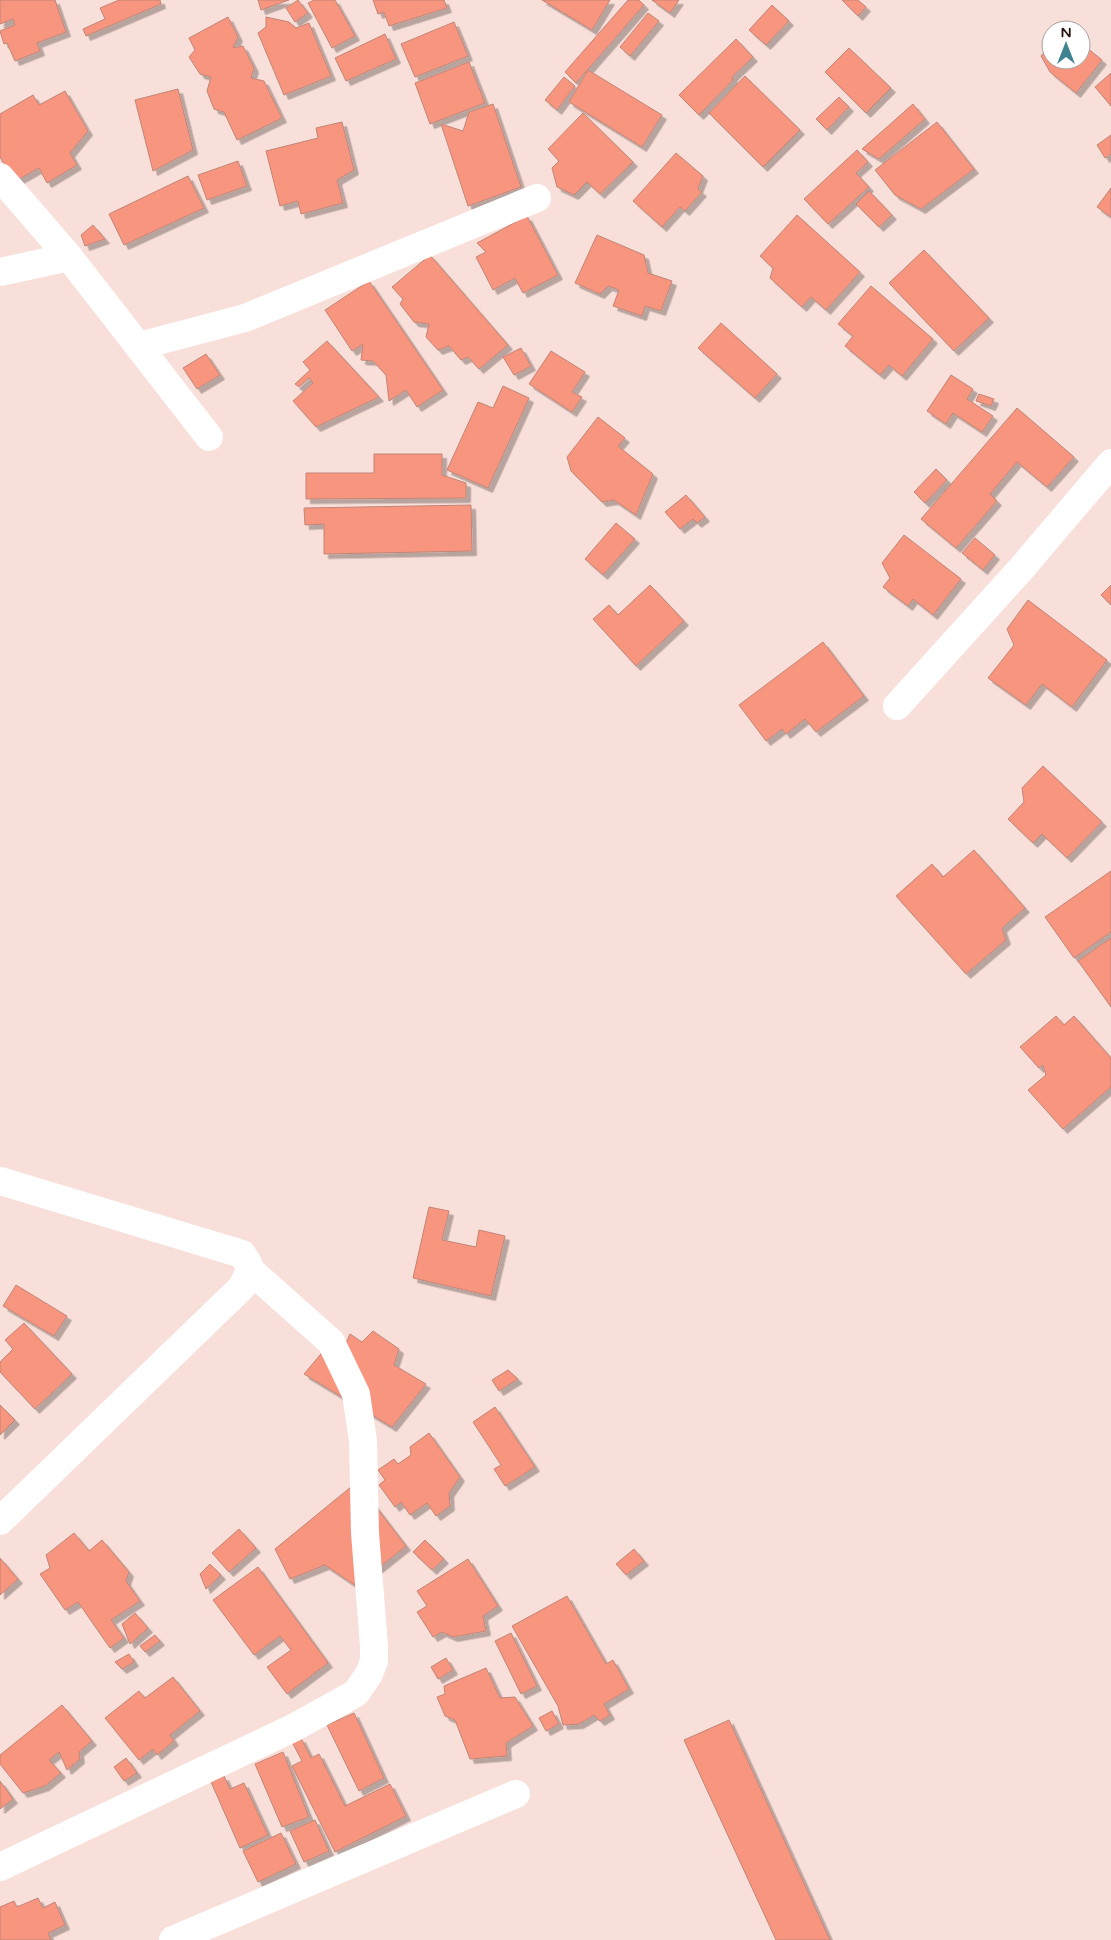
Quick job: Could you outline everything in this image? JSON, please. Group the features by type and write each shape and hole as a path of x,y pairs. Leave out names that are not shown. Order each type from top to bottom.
{"street":[{"path":"0,177 69,258 210,437"},
{"path":"138,346 245,318 536,198"},
{"path":"0,272 69,258"},
{"path":"897,706 1021,568 1111,463"},
{"path":"0,1182 242,1254 250,1270 331,1342 356,1394 363,1441 365,1532 374,1646 374,1661 369,1674 356,1693 295,1727 0,1867"},
{"path":"0,1521 242,1287 250,1270"},
{"path":"173,1940 516,1794"}],"building":[{"path":"0,0 55,0 66,32 37,43 40,51 15,61 7,43 4,44 0,31 15,25 13,19 0,24"},
{"path":"119,0 160,0 161,4 86,36 83,29 105,19 100,8"},
{"path":"258,0 289,0 261,10"},
{"path":"298,0 308,13 295,22 286,8"},
{"path":"314,0 335,0 355,36 332,48 308,3"},
{"path":"373,0 444,0 447,8 389,26 384,12 378,14"},
{"path":"542,0 610,0 592,30"},
{"path":"628,0 639,0 644,5 576,83 565,72"},
{"path":"652,0 679,0 670,13"},
{"path":"842,0 858,0 866,7 858,16"},
{"path":"772,5 789,21 766,45 749,30"},
{"path":"648,13 659,21 630,56 620,47"},
{"path":"228,17 238,37 233,48 243,46 254,68 251,78 264,81 282,118 237,140 224,112 214,109 207,91 211,77 200,74 189,57 195,50 189,38"},
{"path":"266,17 289,22 296,28 309,23 331,76 284,95 258,33 266,27"},
{"path":"454,22 468,56 415,77 401,44"},
{"path":"385,34 396,59 346,81 335,58"},
{"path":"736,39 753,57 733,76 732,81 699,115 679,95"},
{"path":"849,48 891,88 866,113 825,72"},
{"path":"1091,51 1102,60 1076,93 1049,70 1091,70"},
{"path":"469,62 485,103 430,124 415,83"},
{"path":"588,70 662,115 642,147 569,102"},
{"path":"1111,73 1111,106 1095,87"},
{"path":"745,76 800,130 763,167 709,113"},
{"path":"564,77 575,86 557,110 545,100"},
{"path":"178,89 193,150 153,171 135,100"},
{"path":"65,91 88,131 70,153 77,165 47,183 39,168 14,182 0,157 0,114 33,95 39,105"},
{"path":"839,97 849,107 827,130 816,119"},
{"path":"493,104 521,187 468,206 441,124 463,131 469,112"},
{"path":"913,104 925,119 879,159 862,149"},
{"path":"583,113 633,162 600,194 587,182 574,195 557,187 552,168 559,161 548,149"},
{"path":"342,122 354,170 337,180 343,203 301,214 298,201 280,206 266,151 318,138 316,128"},
{"path":"937,122 974,169 921,209 895,195 875,170"},
{"path":"1111,135 1111,154 1105,158 1097,145"},
{"path":"857,150 868,162 856,173 869,187 828,224 804,199"},
{"path":"676,153 703,176 698,189 702,192 685,211 680,207 662,227 633,201"},
{"path":"238,161 247,186 207,200 198,175"},
{"path":"188,176 204,208 124,245 109,214"},
{"path":"1111,188 1111,217 1097,207"},
{"path":"869,191 892,215 879,227 856,204"},
{"path":"797,215 860,272 826,310 811,297 802,307 770,278 773,268 760,256"},
{"path":"527,216 558,275 523,293 515,278 493,290 476,257 486,252 477,243"},
{"path":"93,225 105,239 85,246 81,235"},
{"path":"597,235 644,255 648,273 672,281 661,311 645,306 642,316 613,306 619,290 608,286 600,294 575,283"},
{"path":"924,250 989,318 954,351 889,283"},
{"path":"430,255 508,345 479,369 468,357 461,360 449,346 438,350 426,337 429,324 414,322 400,304 403,299 392,287"},
{"path":"369,281 443,390 417,407 406,390 389,401 386,375 373,361 361,360 363,344 352,351 325,310"},
{"path":"871,286 933,339 902,376 889,365 880,375 845,346 853,336 838,324"},
{"path":"721,323 777,374 755,398 698,348"},
{"path":"327,341 379,397 316,427 293,401 313,383 309,378 299,387 295,384 310,370 303,362"},
{"path":"521,348 531,366 514,375 503,357"},
{"path":"551,351 585,372 572,392 582,397 572,412 529,384"},
{"path":"206,354 220,375 197,389 183,368"},
{"path":"951,375 973,389 967,399 993,416 982,432 953,413 946,424 927,411"},
{"path":"503,386 529,398 488,488 447,470 478,402 493,408"},
{"path":"979,394 994,399 991,406 976,401"},
{"path":"1017,408 1074,457 1047,487 1017,462 990,494 997,501 956,548 921,519"},
{"path":"598,417 625,438 618,446 653,474 636,515 614,500 602,502 571,471 567,457"},
{"path":"374,454 442,454 442,475 466,483 466,498 306,499 306,473 374,473"},
{"path":"936,469 947,480 925,503 914,492"},
{"path":"686,495 705,517 697,523 693,519 680,529 665,512"},
{"path":"471,505 472,551 324,554 324,524 305,525 304,508"},
{"path":"616,523 635,539 603,575 585,559"},
{"path":"904,535 961,579 933,615 913,599 908,606 883,587 890,578 882,563"},
{"path":"975,538 995,555 983,570 962,553"},
{"path":"650,585 684,621 636,666 593,619 609,605 618,615"},
{"path":"1111,585 1111,605 1101,595"},
{"path":"1028,600 1107,660 1072,707 1042,684 1026,705 988,678 1014,645 1007,629"},
{"path":"823,642 864,696 816,732 805,719 786,734 782,729 766,741 739,705"},
{"path":"1043,766 1102,822 1067,858 1042,834 1033,843 1008,819 1024,802 1022,788"},
{"path":"974,850 1025,908 1002,928 1006,940 966,974 896,896 932,864 943,877"},
{"path":"1111,871 1111,932 1074,958 1045,917"},
{"path":"1111,938 1111,1007 1078,961"},
{"path":"1056,1016 1064,1025 1074,1016 1111,1058 1111,1087 1063,1129 1028,1090 1046,1075 1043,1065 1039,1068 1020,1047"},
{"path":"429,1207 449,1211 442,1240 476,1247 479,1230 505,1236 491,1296 413,1278"},
{"path":"16,1285 67,1316 54,1336 3,1306"},
{"path":"24,1323 72,1374 35,1409 0,1372 0,1362 13,1349 5,1340"},
{"path":"373,1331 399,1349 394,1365 426,1384 392,1427 304,1374 331,1342 343,1350 350,1334 362,1342"},
{"path":"508,1370 518,1379 499,1391 492,1380"},
{"path":"0,1405 15,1420 0,1435"},
{"path":"495,1407 535,1467 505,1486 494,1469 501,1465 473,1422"},
{"path":"429,1433 460,1477 449,1493 450,1506 436,1516 427,1503 410,1515 401,1502 395,1507 379,1485 385,1480 378,1470 394,1459 398,1464 411,1455 410,1447"},
{"path":"357,1482 406,1546 356,1586 325,1565 290,1579 275,1549"},
{"path":"239,1529 256,1548 229,1572 212,1553"},
{"path":"74,1533 89,1551 102,1540 129,1572 126,1581 140,1601 111,1620 124,1638 110,1648 78,1602 65,1610 40,1574 50,1568 46,1555"},
{"path":"425,1540 444,1559 432,1570 413,1552"},
{"path":"634,1549 644,1561 626,1575 616,1564"},
{"path":"0,1558 18,1579 0,1595"},
{"path":"468,1559 498,1606 483,1616 486,1631 453,1637 442,1632 433,1637 417,1612 427,1606 417,1591"},
{"path":"210,1564 221,1575 206,1589 200,1574"},
{"path":"258,1567 328,1663 287,1694 267,1667 291,1650 280,1636 254,1655 213,1600"},
{"path":"567,1596 606,1664 613,1660 629,1689 604,1704 610,1715 600,1721 594,1715 579,1724 563,1725 558,1706 512,1626"},
{"path":"135,1613 148,1628 130,1644 122,1624"},
{"path":"511,1633 537,1686 521,1694 495,1641"},
{"path":"155,1635 160,1641 145,1652 140,1646"},
{"path":"129,1654 134,1662 122,1669 115,1662"},
{"path":"446,1658 453,1670 438,1679 431,1667"},
{"path":"486,1668 500,1698 515,1697 533,1726 506,1743 507,1756 470,1759 455,1720 445,1716 437,1697 445,1694 444,1686"},
{"path":"173,1677 200,1711 170,1735 174,1741 157,1755 153,1749 139,1760 105,1718 139,1691 145,1698"},
{"path":"62,1705 92,1741 79,1752 80,1759 67,1770 59,1752 49,1760 61,1773 45,1786 23,1793 0,1764 0,1755"},
{"path":"552,1711 559,1724 546,1731 539,1718"},
{"path":"354,1713 384,1778 359,1791 327,1725"},
{"path":"729,1720 830,1940 776,1940 684,1740"},
{"path":"301,1738 311,1758 319,1754 345,1806 390,1784 406,1816 335,1852 292,1766 302,1761 292,1742"},
{"path":"283,1752 309,1817 282,1827 255,1764"},
{"path":"126,1758 137,1773 124,1781 114,1767"},
{"path":"224,1776 230,1789 244,1783 268,1835 240,1848 211,1782"},
{"path":"0,1781 13,1799 0,1809"},
{"path":"315,1820 329,1851 304,1862 290,1831"},
{"path":"281,1833 296,1864 258,1882 243,1851"},
{"path":"38,1898 43,1908 55,1902 65,1925 48,1933 51,1940 0,1940 0,1907 14,1901 17,1907"}]}
